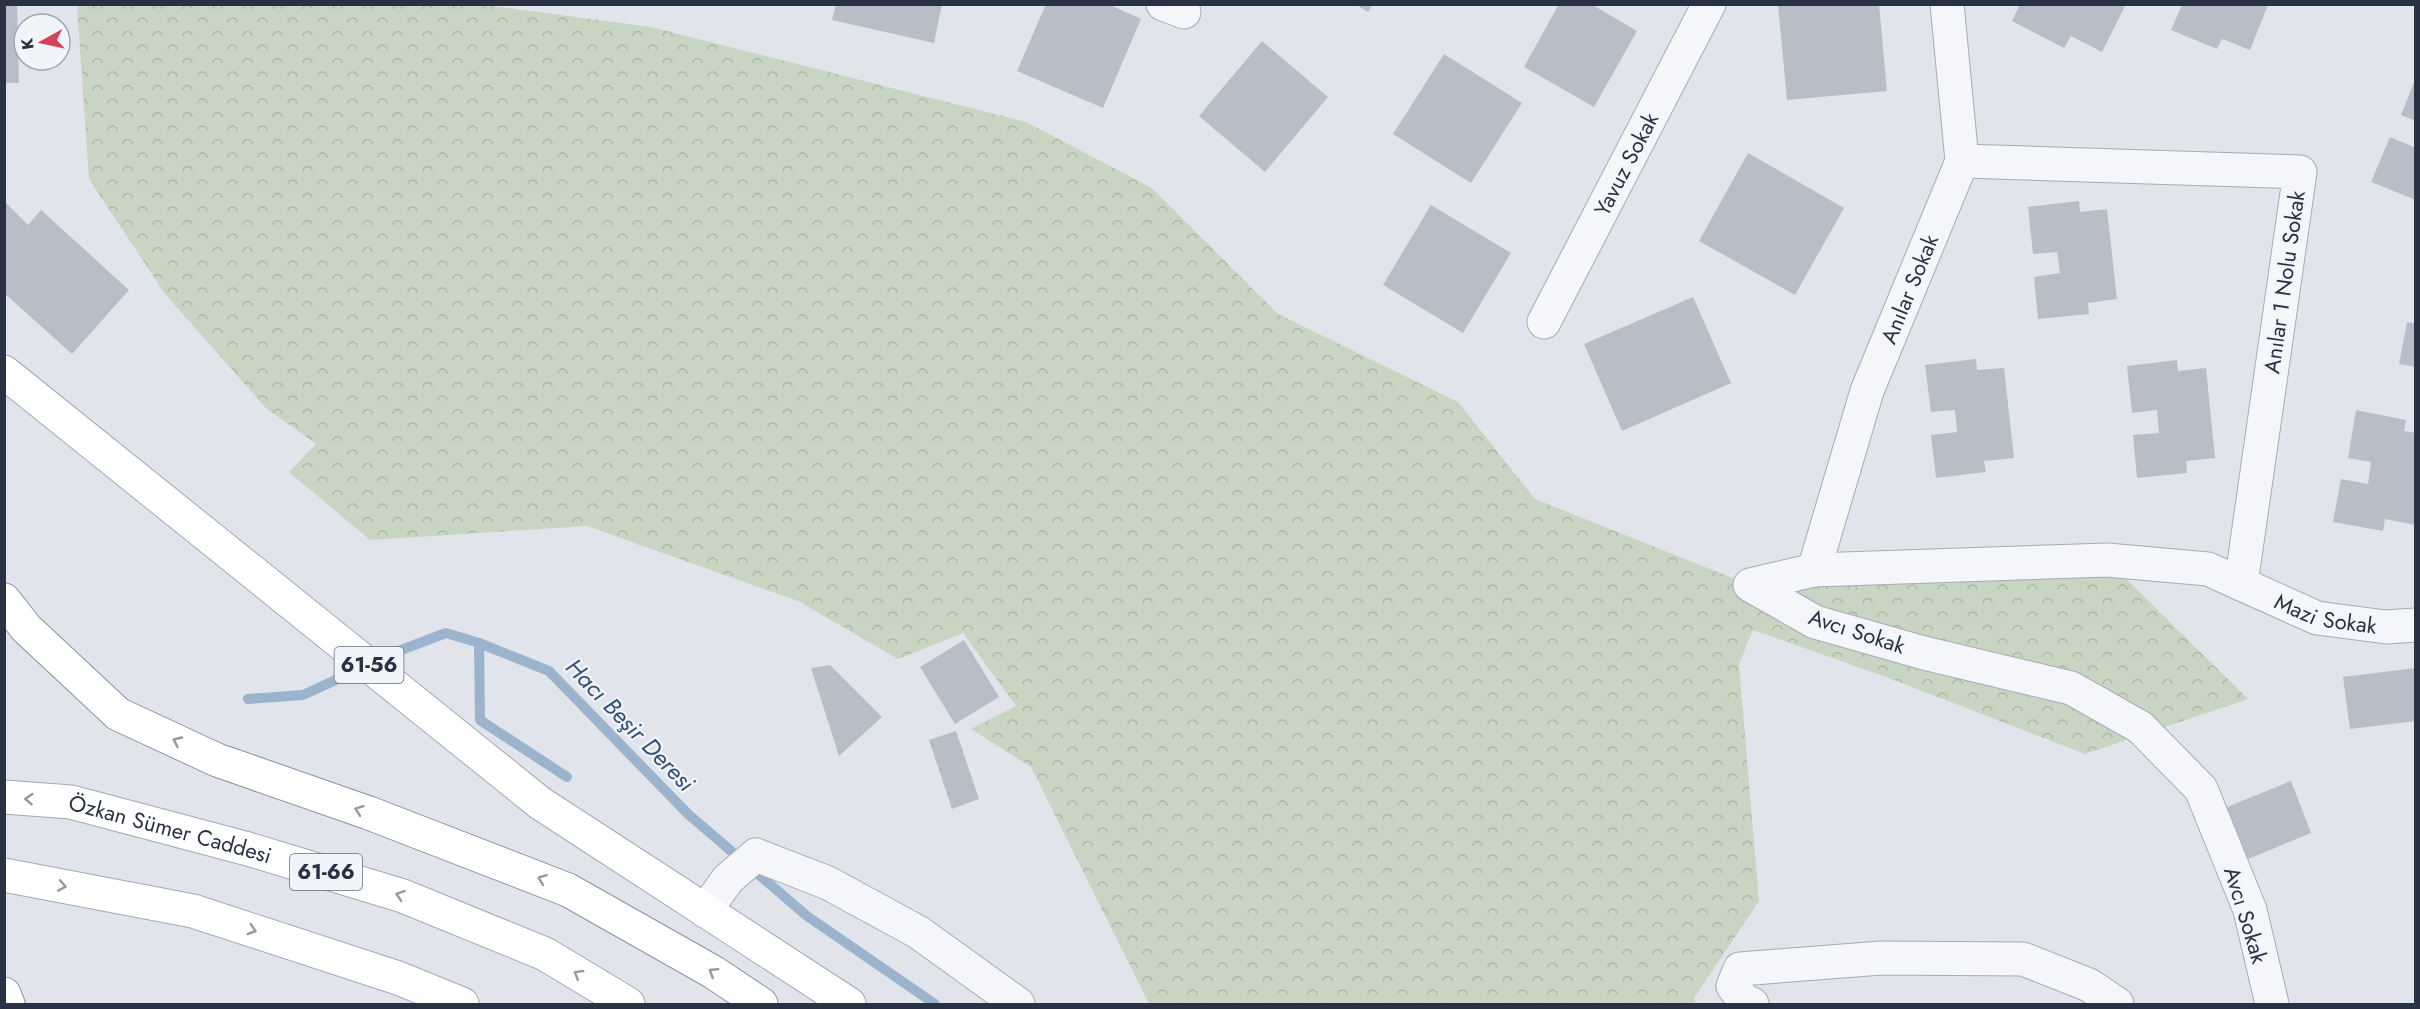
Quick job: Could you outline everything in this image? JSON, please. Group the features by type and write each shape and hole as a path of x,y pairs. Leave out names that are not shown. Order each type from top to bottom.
{"main road":[{"name":"61-56","path":"4,372 540,803 849,1005"},
{"path":"4,600 26,628 118,714 217,760 369,813 568,890 713,972 762,1005"},
{"name":"Özkan Sümer Caddesi","path":"4,798 71,802 248,849 403,896 545,954 628,1005"},
{"path":"4,875 193,911 398,978 462,1005"},
{"path":"4,994 8,1005"}],"street":[{"name":"Yavuz Sokak","path":"1544,322 1709,4"},
{"name":"Anılar Sokak","path":"1814,570 1867,391 1962,161 1947,4"},
{"name":"Anılar 1 Nolu Sokak","path":"1962,161 2300,172 2241,584"},
{"name":"Avcı Sokak","path":"2241,584 2208,569 2107,560 1814,570 1749,585 1815,621 1924,653 2071,688 2140,727 2201,789 2250,910 2272,1005"},
{"name":"Mazi Sokak","path":"2241,584 2317,618 2386,627 2415,625"},
{"path":"705,911 728,879 756,855 828,883 918,932 1018,1005"},
{"path":"1752,1005 1744,1001 1733,986 1740,969 1893,958 2023,959 2090,985 2117,1005"}],"green space":[{"path":"77,5 485,5 651,27 1026,122 1152,188 1278,314 1458,402 1535,499 1750,585 2107,560 2248,699 2085,754 1886,677 1753,630 1739,664 1759,901 1694,998 1695,1004 1149,1004 1031,767 971,729 1016,706 963,633 898,659 798,601 587,526 370,540 289,472 316,444 266,408 165,294 89,179"}],"building":[{"path":"4,4 17,4 17,12 12,12 12,72 19,72 19,83 4,83"},
{"path":"836,4 942,4 934,43 832,20"},
{"path":"1046,4 1108,4 1141,19 1103,108 1017,71"},
{"path":"1355,4 1373,4 1368,12"},
{"path":"1559,4 1591,4 1637,31 1594,107 1524,67"},
{"path":"1778,4 1879,4 1887,91 1787,100"},
{"path":"2020,4 2126,4 2102,52 2071,36 2064,48 2012,21"},
{"path":"2182,5 2268,5 2250,50 2222,39 2217,49 2171,30"},
{"path":"1262,41 1328,97 1265,172 1199,116"},
{"path":"1444,54 1522,103 1471,183 1393,134"},
{"path":"2416,80 2416,121 2401,115"},
{"path":"2390,137 2416,148 2416,200 2371,182"},
{"path":"1748,153 1844,208 1795,295 1699,241"},
{"path":"4,201 28,225 41,210 129,290 72,354 4,293"},
{"path":"2079,201 2080,212 2107,209 2117,299 2088,303 2089,314 2038,319 2034,277 2060,273 2057,252 2033,254 2028,207"},
{"path":"1431,205 1511,253 1463,333 1383,285"},
{"path":"1693,297 1731,383 1622,431 1584,344"},
{"path":"2407,322 2416,324 2416,367 2399,364"},
{"path":"1976,359 1977,370 2004,368 2014,458 1984,461 1986,472 1936,478 1931,435 1957,432 1955,410 1931,412 1925,365"},
{"path":"2177,360 2178,371 2206,368 2215,458 2186,461 2187,473 2137,478 2133,435 2159,433 2157,410 2132,413 2127,366"},
{"path":"2356,410 2406,420 2404,431 2416,433 2415,525 2385,519 2383,531 2333,522 2341,479 2368,484 2371,462 2348,458"},
{"path":"964,640 999,697 955,724 920,667"},
{"path":"830,665 882,717 839,756 811,668"},
{"path":"2416,668 2416,721 2350,729 2343,677"},
{"path":"956,731 979,799 952,809 929,740"},
{"path":"2291,781 2311,833 2248,859 2227,807"}],"waterway":[{"name":"Hacı Beşir Deresi","path":"248,699 303,695 401,650 446,633 479,643 549,671 688,814 807,916 935,1004"},
{"path":"479,643 480,720 567,777"}]}
